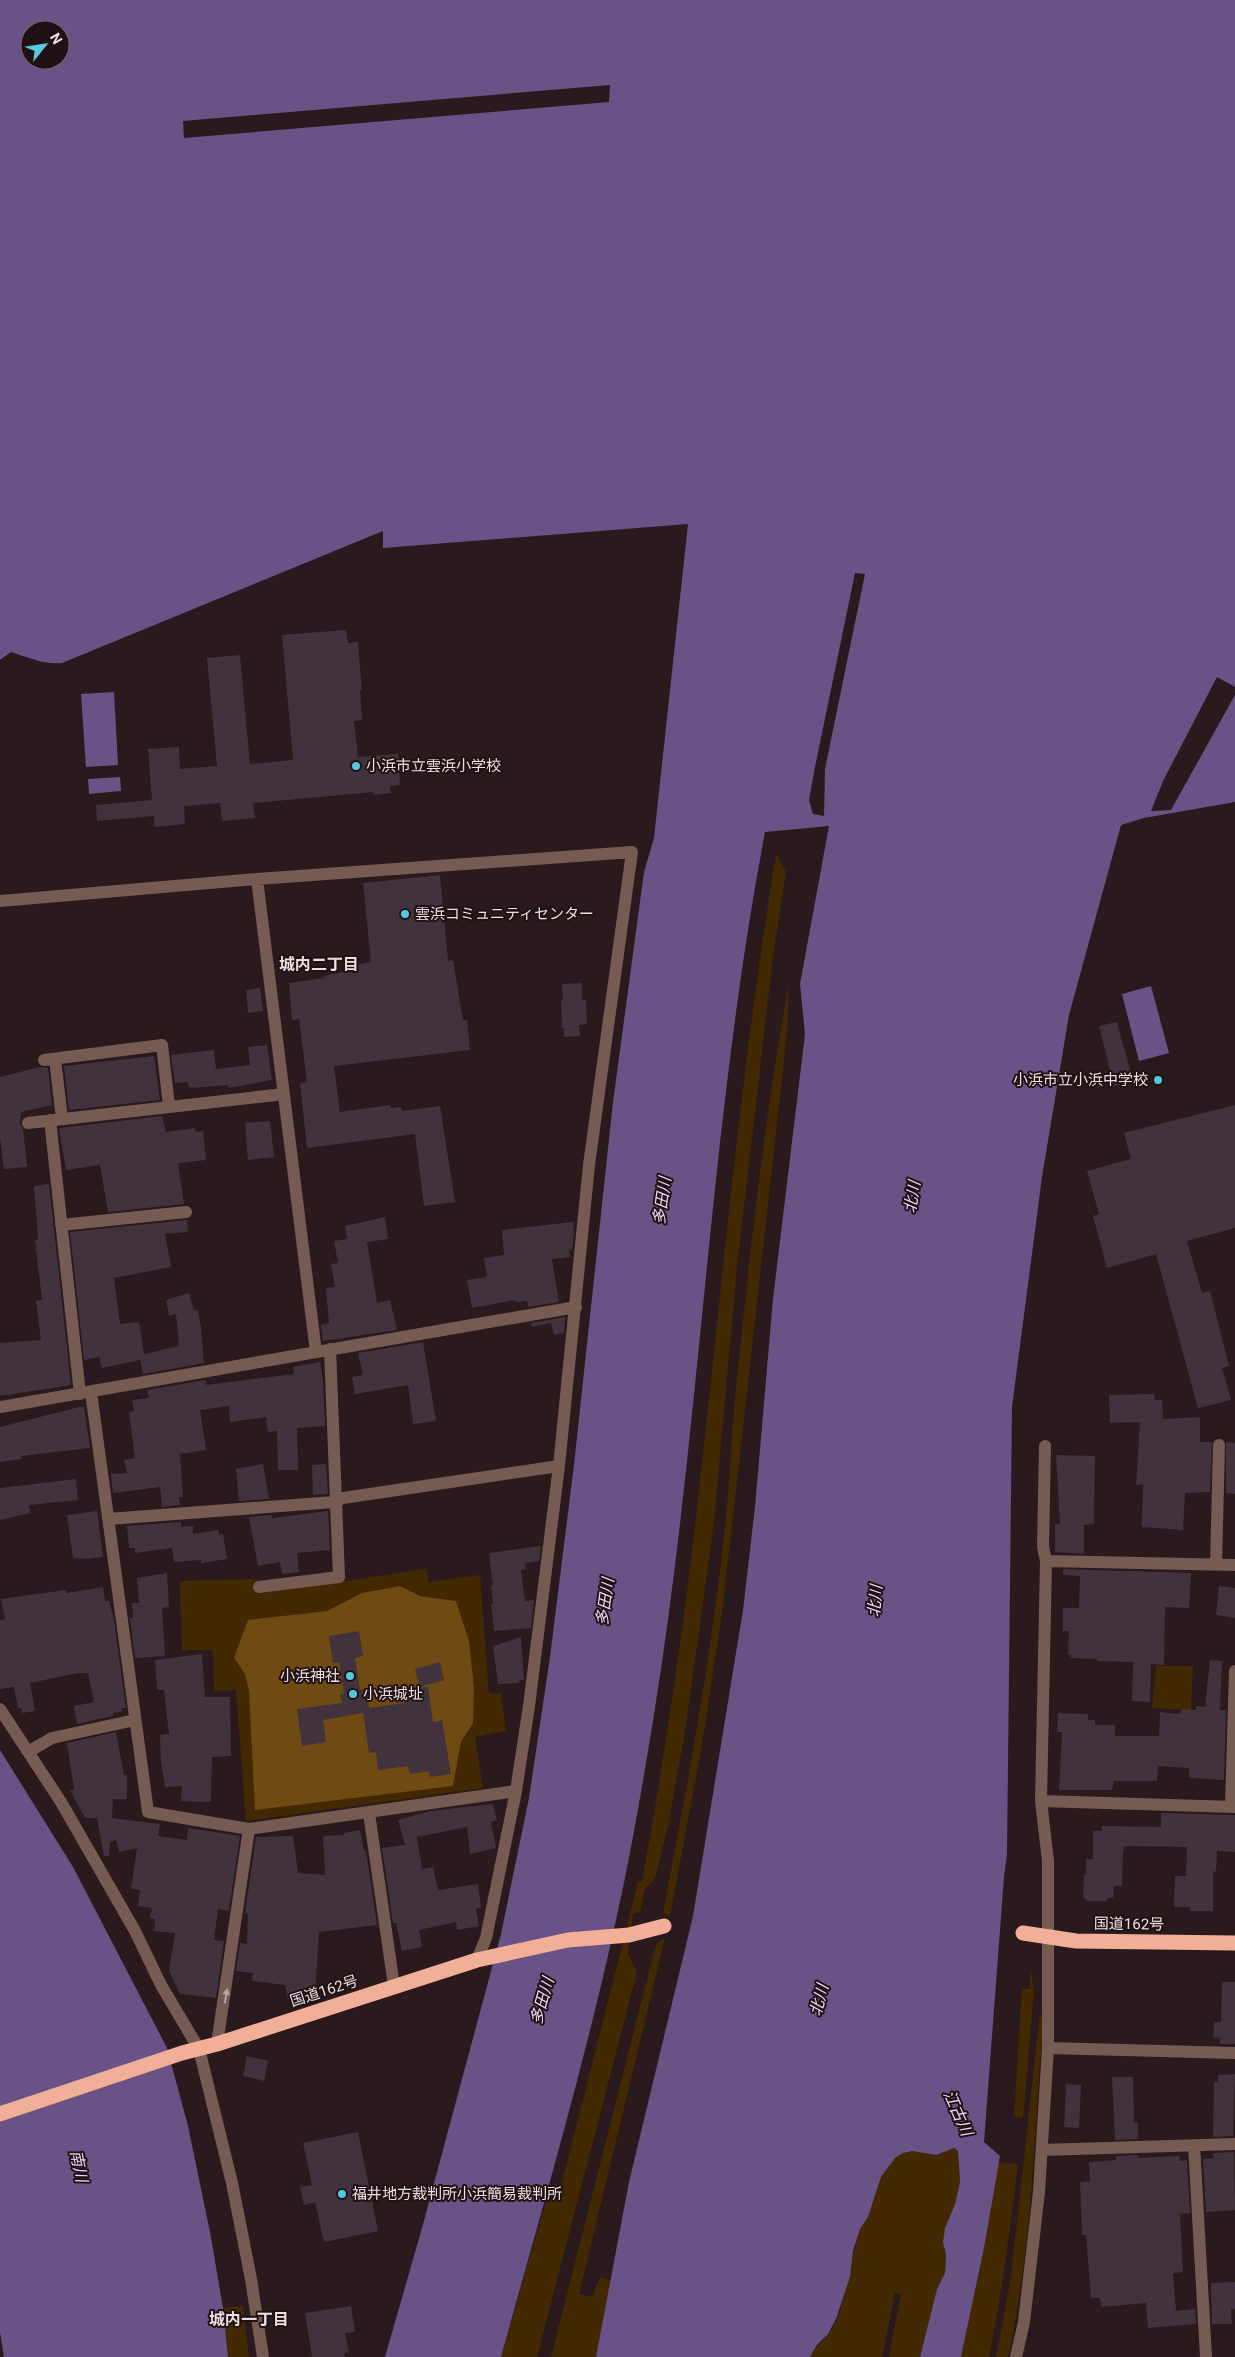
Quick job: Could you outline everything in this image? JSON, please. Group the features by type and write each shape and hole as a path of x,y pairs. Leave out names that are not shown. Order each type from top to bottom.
{"highway":[{"name":"国道162号","path":"0,2114 182,2053 217,2044 483,1958 568,1940 629,1935 664,1926"},
{"name":"国道162号","path":"1023,1933 1076,1941 1235,1943"}],"street":[{"path":"0,901 257,879 632,852 589,1165 560,1466 529,1706 516,1791 483,1958"},
{"path":"257,879 316,1352"},
{"path":"169,1106 162,1045 49,1059 56,1120 61,1225 86,1393 108,1520 148,1812 249,1829 516,1791"},
{"path":"28,1123 284,1094"},
{"path":"61,1225 186,1212"},
{"path":"0,1407 576,1307"},
{"path":"259,1587 339,1577 330,1349"},
{"path":"1016,2357 1024,2322 1042,2150 1048,2048 1048,1860 1041,1801 1046,1561 1043,1548 1045,1446"},
{"path":"1216,1565 1219,1446"},
{"path":"108,1520 337,1501 560,1466"},
{"path":"1046,1561 1235,1565"},
{"path":"1041,1801 1233,1807 1235,1671"},
{"path":"0,1708 61,1802 125,1914 156,1972 160,1985 199,2049 232,2182 251,2279 263,2357"},
{"path":"28,1752 52,1738 135,1720"},
{"path":"368,1813 394,1986"},
{"path":"217,2044 249,1829"},
{"path":"1048,2048 1235,2053"},
{"path":"1042,2150 1235,2144"},
{"path":"1194,2145 1206,2357"}],"shaded area":[{"path":"776,854 786,872 773,956 737,1267 714,1522 686,1725 669,1821 655,1879 645,1889 640,1912 633,1914 628,1954 637,1972 537,2357 501,2357 551,2184 561,2187 638,1882 642,1882 664,1753 689,1579 751,1024"},
{"path":"789,982 787,1033 723,1606 702,1745 670,1916 663,1913 698,1720 720,1575 735,1399 752,1242 772,1085"},
{"path":"426,1569 429,1582 480,1575 489,1694 501,1693 506,1731 475,1737 483,1788 246,1821 236,1690 214,1691 213,1650 182,1650 180,1581 257,1579 257,1594","holes":["400,1586 420,1596 456,1601 473,1723 461,1742 453,1786 249,1691 245,1674 249,1620 327,1611 362,1593"]},
{"path":"400,1586 420,1596 456,1601 469,1641 474,1689 473,1723 461,1742 453,1786 255,1810 249,1691 245,1674 234,1658 248,1620 327,1611 362,1593"},
{"path":"1156,1666 1193,1666 1191,1710 1152,1708"},
{"path":"665,1938 579,2294 592,2297 600,2277 612,2280 596,2357 551,2357 653,1956 657,1943"},
{"path":"1030,1967 1034,1990 1023,2118 1014,2117 1022,1989 1030,1989"},
{"path":"1040,2013 1043,2026 1042,2044 1025,2253 1008,2357 996,2357 1011,2277"},
{"path":"954,2148 958,2151 960,2182 955,2204 945,2228 943,2242 946,2255 945,2273 937,2289 920,2357 889,2357 901,2294 895,2293 882,2357 810,2357 837,2319 860,2229 868,2217 881,2177 895,2158 903,2153 912,2151 936,2155"},
{"path":"998,2162 1018,2164 994,2333 989,2357 961,2357 984,2248"},
{"path":"243,2306 249,2357 228,2357 223,2308"}],"water":[{"path":"0,0 1235,0 1235,802 1144,818 1121,825 1069,1015 1042,1177 1012,1407 1007,1854 984,2142 1000,2156 984,2248 961,2357 920,2357 937,2289 945,2273 946,2255 943,2242 945,2228 955,2204 960,2182 958,2151 954,2148 936,2155 912,2151 903,2153 895,2158 881,2177 868,2217 860,2229 853,2251 850,2277 836,2319 828,2334 817,2345 810,2357 596,2357 629,2182 693,1916 743,1610 755,1507 773,1299 805,1034 800,984 829,826 765,832 746,943 731,1053 683,1499 653,1721 631,1845 604,1975 562,2139 501,2357 385,2357 422,2228 501,1934 529,1798 550,1657 574,1465 613,1102 644,872 654,838 688,524 383,548 383,531 62,663 43,662 11,652 0,660"},
{"path":"114,692 118,765 86,767 81,694"},
{"path":"120,777 121,791 89,794 88,779"},
{"path":"1151,986 1169,1053 1139,1061 1122,994"},
{"name":"南川","path":"0,1750 73,1867 167,2048 188,2126 211,2237 223,2308 228,2357 4,2357 0,2332"}],"pier":[{"path":"610,85 609,102 184,138 183,121"},
{"path":"855,573 865,574 825,769 824,816 813,814 809,800"},
{"path":"1217,677 1235,687 1235,695 1171,810 1151,811 1163,781"}],"building":[{"path":"346,630 348,643 358,642 362,690 360,691 362,720 354,721 358,757 398,754 400,785 390,786 391,793 373,795 373,792 253,803 255,818 222,821 220,803 184,806 185,824 155,827 154,816 97,821 96,805 152,800 148,749 179,747 180,769 217,766 207,658 240,655 250,764 293,760 282,635"},
{"path":"440,875 448,961 453,960 463,1021 467,1020 470,1050 334,1066 340,1112 390,1105 391,1108 401,1107 402,1111 440,1106 455,1202 424,1206 415,1134 307,1148 300,1083 307,1082 299,1019 292,1020 289,983 325,978 324,976 352,970 351,966 371,962 363,883"},
{"path":"582,983 582,1000 586,1000 587,1024 579,1025 580,1036 564,1037 564,1028 562,1028 562,984"},
{"path":"260,988 263,1011 248,1013 246,990"},
{"path":"1117,1022 1133,1081 1114,1086 1099,1026"},
{"path":"267,1045 272,1080 229,1088 228,1085 189,1088 188,1082 175,1083 171,1055 214,1050 216,1069 250,1065 248,1047"},
{"path":"154,1056 160,1100 69,1110 64,1066"},
{"path":"40,1067 48,1068 52,1105 21,1112 20,1123 23,1129 27,1167 4,1169 0,1138 0,1077"},
{"path":"1235,1105 1235,1228 1187,1241 1202,1293 1210,1291 1229,1366 1222,1368 1231,1400 1198,1408 1156,1254 1107,1268 1093,1216 1099,1214 1087,1171 1131,1159 1124,1133"},
{"path":"162,1116 166,1132 195,1128 195,1132 203,1131 206,1160 178,1163 184,1204 108,1212 100,1165 66,1170 59,1128"},
{"path":"270,1121 274,1157 248,1160 245,1123"},
{"path":"49,1184 71,1385 0,1396 0,1343 41,1340 36,1301 42,1300 35,1240 38,1239 34,1186"},
{"path":"385,1217 388,1239 367,1242 377,1303 390,1300 397,1330 323,1341 321,1325 329,1323 326,1288 335,1287 331,1264 338,1263 334,1241 347,1239 345,1226"},
{"path":"187,1220 188,1232 165,1234 171,1267 114,1278 120,1324 139,1322 144,1354 179,1346 176,1314 169,1316 166,1300 189,1293 194,1311 198,1310 204,1363 143,1374 140,1360 102,1368 99,1357 84,1360 70,1232"},
{"path":"573,1222 574,1233 572,1250 569,1250 570,1257 552,1259 559,1302 528,1307 527,1301 516,1302 515,1300 472,1308 467,1280 487,1277 484,1258 504,1255 502,1230"},
{"path":"565,1317 564,1333 554,1335 551,1323 532,1327 531,1323"},
{"path":"423,1342 436,1421 413,1424 408,1385 355,1394 352,1377 363,1375 358,1353"},
{"path":"320,1362 323,1380 325,1426 297,1428 298,1470 278,1470 277,1431 268,1432 266,1417 230,1422 229,1406 200,1410 206,1450 180,1454 183,1497 179,1497 180,1505 162,1507 160,1487 113,1493 111,1474 127,1473 124,1460 135,1458 129,1412 134,1411 132,1400 149,1398 147,1390 206,1380 206,1385 294,1374 293,1367"},
{"path":"1154,1394 1155,1400 1162,1400 1163,1419 1200,1417 1200,1442 1212,1442 1210,1492 1185,1493 1183,1530 1142,1527 1143,1484 1136,1485 1140,1422 1110,1423 1109,1395"},
{"path":"84,1407 90,1448 21,1456 22,1459 0,1462 0,1427"},
{"path":"1226,1442 1235,1443 1235,1494 1226,1493"},
{"path":"1056,1455 1095,1456 1094,1524 1084,1525 1084,1554 1055,1552 1055,1524 1060,1524"},
{"path":"263,1464 269,1499 239,1501 236,1469"},
{"path":"326,1464 328,1494 313,1495 312,1465"},
{"path":"76,1479 78,1500 29,1505 30,1513 0,1520 0,1488"},
{"path":"97,1511 103,1557 73,1558 67,1515"},
{"path":"328,1511 330,1550 297,1553 299,1572 282,1574 280,1562 258,1566 249,1517 272,1515 272,1518"},
{"path":"181,1522 181,1527 193,1526 193,1534 218,1530 219,1535 223,1534 227,1559 201,1563 201,1560 174,1562 172,1548 135,1553 135,1548 129,1548 127,1526"},
{"path":"541,1546 539,1561 525,1563 526,1569 521,1570 525,1601 534,1600 531,1628 494,1631 491,1604 493,1604 491,1585 493,1585 489,1553"},
{"path":"1063,1569 1191,1573 1189,1608 1165,1607 1164,1665 1151,1664 1150,1702 1132,1701 1133,1662 1097,1661 1097,1659 1071,1658 1071,1655 1068,1655 1069,1631 1063,1631 1063,1608 1079,1608 1080,1576 1063,1575"},
{"path":"167,1573 169,1607 162,1608 165,1656 135,1658 130,1618 133,1618 132,1603 139,1603 137,1578"},
{"path":"1219,1586 1235,1588 1235,1618 1216,1615"},
{"path":"103,1587 105,1601 109,1601 114,1620 126,1708 121,1708 122,1712 113,1713 113,1716 77,1724 74,1706 94,1702 88,1673 78,1673 30,1683 35,1711 22,1713 21,1708 18,1708 14,1687 0,1689 0,1620 5,1619 1,1599 66,1590 67,1593"},
{"path":"359,1631 363,1656 355,1658 360,1690 366,1689 369,1708 405,1703 403,1690 428,1687 433,1722 442,1720 451,1774 430,1777 429,1771 410,1774 408,1766 378,1770 376,1752 369,1753 363,1713 323,1720 326,1742 302,1746 297,1709 342,1703 340,1694 344,1694 339,1662 333,1663 329,1636"},
{"path":"521,1637 524,1680 519,1680 520,1683 498,1684 493,1646"},
{"path":"202,1654 205,1697 230,1697 231,1756 212,1757 211,1802 181,1801 182,1786 165,1787 161,1762 160,1735 169,1734 164,1690 157,1690 155,1660"},
{"path":"1210,1660 1222,1661 1220,1710 1226,1710 1224,1780 1189,1778 1189,1768 1158,1766 1157,1781 1114,1781 1112,1790 1059,1790 1062,1732 1057,1732 1058,1713 1088,1714 1088,1720 1095,1720 1095,1725 1115,1725 1115,1736 1159,1736 1160,1712 1180,1714 1181,1709 1196,1710 1196,1706 1205,1707"},
{"path":"440,1662 444,1680 420,1687 415,1669"},
{"path":"116,1732 124,1775 127,1775 127,1799 113,1799 112,1818 160,1824 158,1836 187,1840 188,1828 240,1836 229,1911 218,1909 214,1940 224,1941 216,1998 180,1994 169,1971 175,1933 154,1931 155,1919 150,1918 152,1908 138,1906 140,1890 131,1889 137,1848 119,1852 116,1840 110,1842 109,1856 104,1856 97,1818 85,1818 70,1790 74,1790 67,1743"},
{"path":"493,1804 497,1820 491,1822 496,1848 470,1854 467,1827 417,1837 422,1869 433,1867 438,1890 478,1884 481,1908 476,1909 479,1926 457,1930 456,1922 419,1930 422,1947 402,1951 396,1923 393,1923 382,1848 405,1845 398,1820 431,1811"},
{"path":"1161,1813 1235,1815 1235,1852 1217,1851 1216,1872 1213,1871 1213,1911 1190,1911 1190,1907 1174,1907 1175,1876 1186,1876 1187,1847 1124,1846 1122,1886 1114,1886 1113,1898 1107,1898 1107,1901 1086,1901 1086,1898 1083,1898 1084,1875 1086,1875 1086,1859 1093,1859 1093,1831 1102,1831 1102,1826 1161,1827"},
{"path":"360,1830 364,1851 366,1851 377,1925 319,1932 315,1995 288,2000 285,1985 252,1981 253,1973 236,1971 240,1943 247,1944 248,1914 245,1913 256,1837 293,1836 298,1873 325,1875 323,1836 344,1835 344,1833"},
{"path":"1222,1982 1235,1982 1235,2044 1220,2044 1220,2038 1213,2037 1214,2022 1221,2022"},
{"path":"247,2056 268,2061 264,2081 243,2076"},
{"path":"1235,2074 1233,2136 1213,2137 1214,2082 1218,2082 1218,2075"},
{"path":"1112,2077 1133,2077 1134,2123 1138,2123 1138,2139 1115,2140"},
{"path":"1066,2084 1081,2085 1079,2128 1064,2127"},
{"name":"福井地方裁判所小浜簡易裁判所","path":"358,2132 378,2231 324,2242 315,2202 304,2205 300,2187 312,2185 303,2143"},
{"path":"1234,2152 1235,2210 1206,2212 1203,2159 1214,2158 1213,2153"},
{"path":"1138,2155 1138,2158 1179,2156 1180,2161 1187,2160 1190,2213 1180,2214 1183,2272 1173,2273 1176,2311 1195,2309 1196,2324 1148,2328 1146,2303 1101,2307 1100,2298 1091,2298 1086,2235 1082,2235 1080,2182 1090,2181 1089,2162 1116,2160 1116,2156"},
{"path":"1235,2282 1235,2309 1231,2309 1232,2324 1212,2324 1211,2283"},
{"path":"351,2306 355,2332 345,2333 349,2352 344,2353 345,2357 312,2357 305,2313"}],"place":[{"name":"小浜市立雲浜小学校","path":"356,766"},
{"name":"雲浜コミュニティセンター","path":"405,914"},
{"name":"小浜市立小浜中学校","path":"1158,1080"},
{"name":"小浜神社","path":"350,1676"},
{"name":"小浜城址","path":"353,1694"},
{"name":"福井地方裁判所小浜簡易裁判所","path":"342,2194"}],"district":[{"name":"城内二丁目","path":"319,964"},
{"name":"城内一丁目","path":"249,2319"}],"water label":[{"name":"北川","path":"912,1197"},
{"name":"多田川","path":"662,1201"},
{"name":"北川","path":"875,1601"},
{"name":"多田川","path":"605,1602"},
{"name":"北川","path":"819,2000"},
{"name":"多田川","path":"542,2001"},
{"name":"江古川","path":"958,2113"}]}
